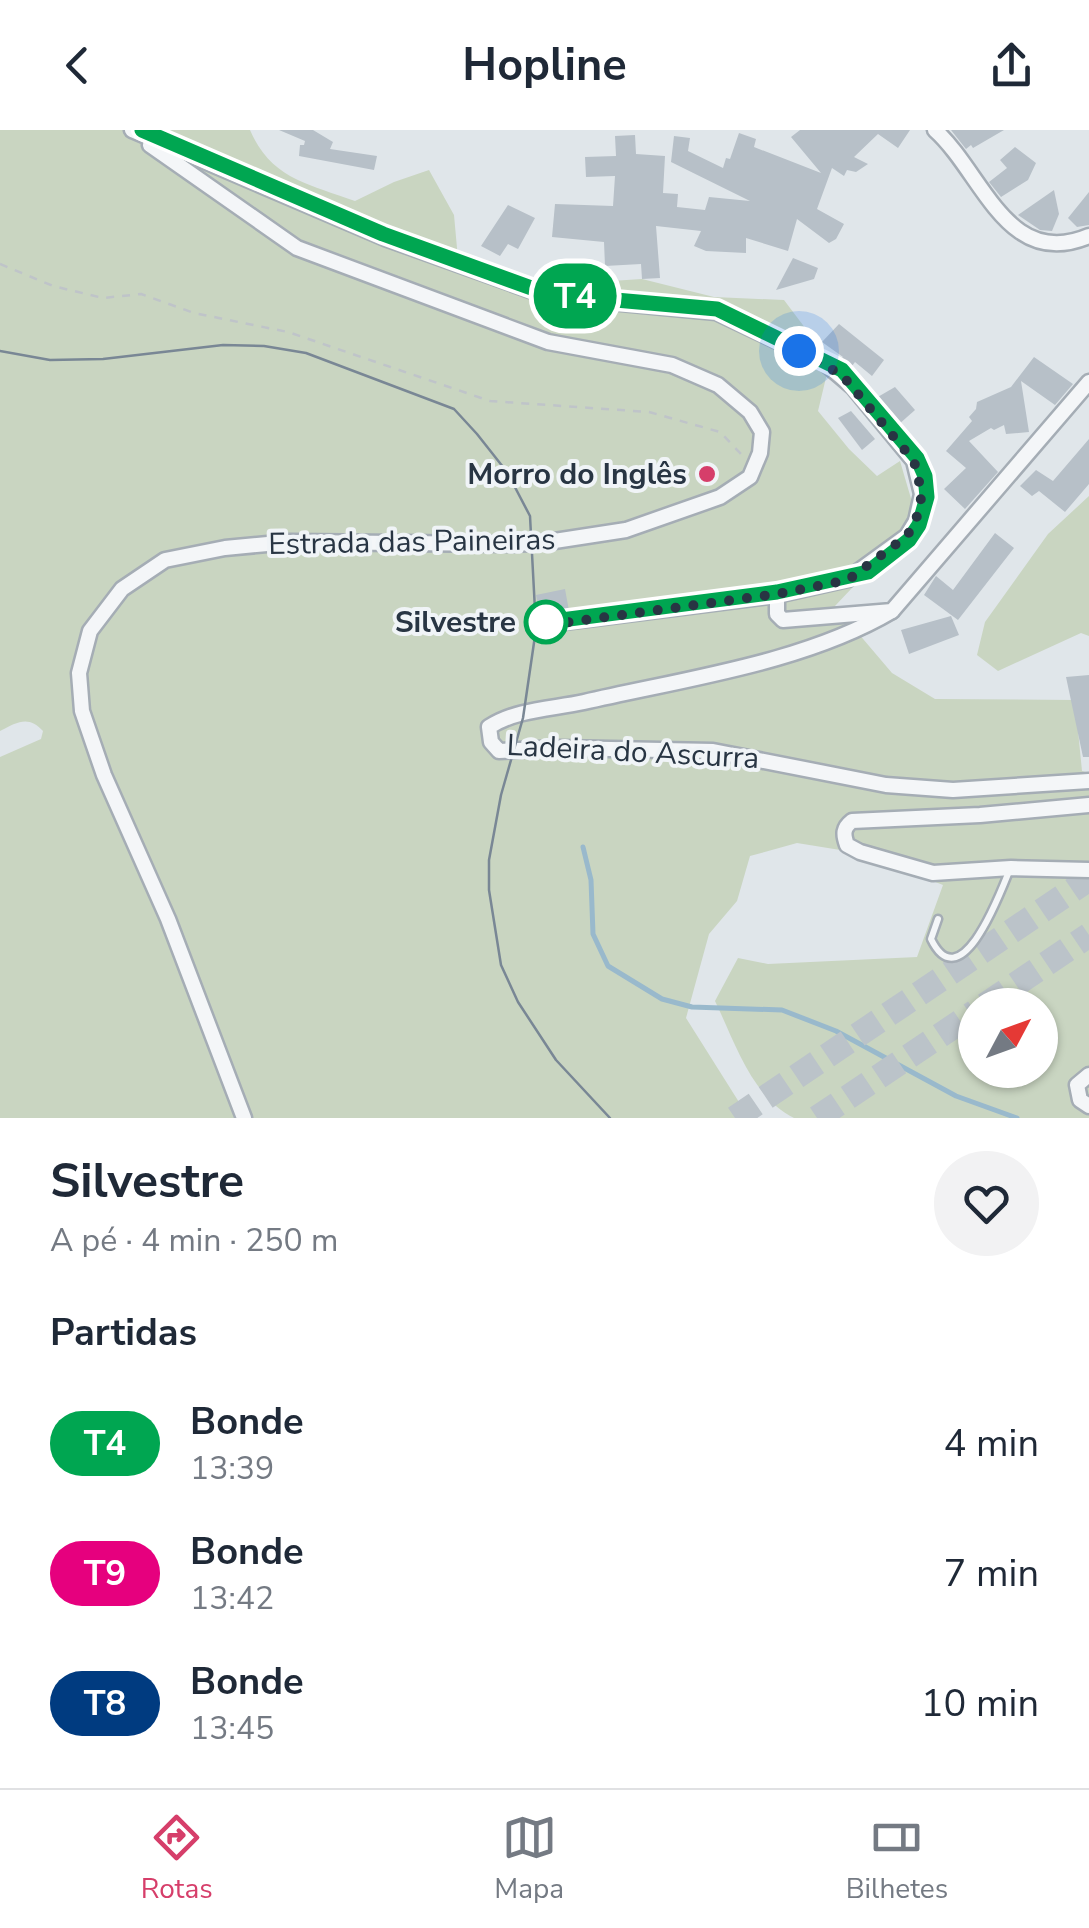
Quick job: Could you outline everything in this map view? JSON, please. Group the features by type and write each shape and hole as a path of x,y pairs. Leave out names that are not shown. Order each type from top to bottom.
{"street":[{"path":"131,130 297,248 548,342 672,365 718,385 750,412 762,432 754,468"},
{"path":"131,130 384,238 547,296 716,312 826,364 853,387 914,461 922,494 916,520 907,536 848,580 777,594 540,626"},
{"path":"934,130 951,144 1016,232 1047,244 1089,236"},
{"path":"777,594 777,614 783,620 892,611 1089,382"},
{"name":"Estrada das Paineiras","path":"244,1118 168,919 104,775 82,711 79,673 90,631 122,589 165,560 225,548 289,542 513,544 626,530 720,498 750,477 754,468"},
{"name":"Ladeira do Ascurra","path":"892,611 839,638 792,653 566,706 506,716 490,727 490,742 499,751 713,751 886,784 953,790 1089,781"},
{"path":"1089,805 980,816 852,821 846,826 847,845 933,873 1011,868 1089,870"},
{"path":"1089,1075 1078,1085 1080,1100 1089,1106"}],"lane":[{"path":"938,919 931,939 935,948 950,957 960,956 974,945 1011,868"}],"path":[{"path":"0,264 53,286 103,298 141,294 194,312 288,332 490,401 649,412 720,432 754,468"}],"green space":[{"path":"0,130 250,130 280,170 355,201 429,170 454,215 458,259 534,286 642,279 714,297 784,300 830,361 818,411 877,476 900,461 917,519 835,606 892,673 935,699 1075,700 1082,771 1089,773 1089,1118 794,1118 779,1109 746,1067 715,1001 738,958 768,964 917,957 943,885 865,854 797,843 750,856 737,901 709,934 686,1018 749,1118 0,1118 0,757 41,739 43,731 33,723 17,723 0,731"},
{"path":"1089,496 1089,636 1081,633 998,671 977,655 985,622 1048,534"}],"building":[{"path":"279,130 313,130 333,142 330,149 377,156 374,170 299,156 300,145 305,141"},
{"path":"800,130 910,130 898,148 878,134 854,157 868,164 856,172 847,170 844,176 832,168 817,209 844,224 836,239 829,243 797,219 788,251 746,238 746,253 706,251 694,246 701,231 656,226 660,278 642,279 641,264 605,266 604,242 552,237 555,204 613,206 615,176 586,177 585,157 616,156 615,136 635,135 636,154 665,156 663,193 678,194 677,207 705,210 709,197 750,201 671,162 674,136 690,138 688,151 723,168 739,133 756,139 754,147 821,173 791,137"},
{"path":"951,130 1004,130 966,149"},
{"path":"1015,147 1036,163 1028,180 1001,197 989,182 1007,168 1000,160"},
{"path":"1054,190 1059,214 1052,231 1040,230 1018,215"},
{"path":"1089,192 1089,225 1077,227 1068,218"},
{"path":"508,205 535,218 518,249 508,244 500,256 481,246"},
{"path":"793,258 818,268 814,279 776,290"},
{"path":"839,324 884,360 872,376 855,362 849,370 839,361 843,357 822,342"},
{"path":"1034,357 1073,384 1055,405 1021,381 1029,432 1006,434 1004,425 969,441 998,472 965,509 944,489 966,468 946,451 972,421 969,417 977,402 1011,387"},
{"path":"895,387 915,410 898,425 876,398"},
{"path":"851,411 875,439 862,450 838,418"},
{"path":"1089,439 1089,484 1065,512 1039,491 1032,496 1020,486 1036,470 1053,481"},
{"path":"995,533 1014,548 958,620 924,595 936,576 953,590"},
{"path":"565,589 569,611 540,614 536,595"},
{"path":"951,616 959,635 909,654 901,630"},
{"path":"1089,675 1089,757 1083,757 1066,677"}],"waterway":[{"path":"583,847 591,880 593,934 608,966 662,999 692,1007 782,1010 836,1031 956,1096 1017,1118"}],"tunnel":[{"path":"735,1118 1089,879"},
{"path":"1010,988 1089,935"},
{"path":"817,1118 958,1023"}],"tram line":[{"path":"142,130 383,234 548,293 717,309 842,370 917,457 925,476 927,497 919,525 909,540 868,572 777,592 546,622"},
{"name":"T4","path":"142,130 383,234 548,294 717,309 842,370 917,458 925,476 927,497 919,525 909,540 868,572 777,592 546,622"},
{"path":"0,351 50,360 103,359 223,345 306,353 454,409 477,434 507,472 530,516 536,629 523,718 501,795 489,860 489,890 501,965 518,1002 556,1060 610,1118"}],"place":[{"name":"Morro do Inglês","path":"707,474"},
{"name":"Silvestre","path":"546,622"}],"route":[{"path":"546,622 540,626 777,594 848,580 907,536 916,520 922,494 914,461 842,375 799,351"}]}
